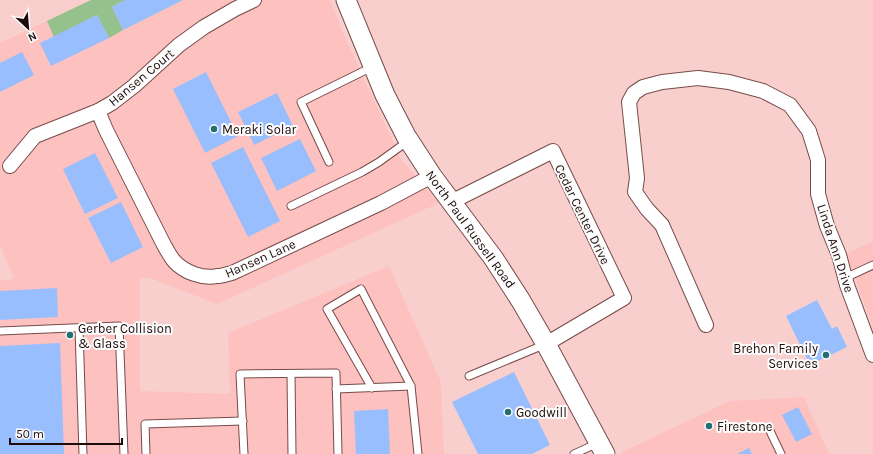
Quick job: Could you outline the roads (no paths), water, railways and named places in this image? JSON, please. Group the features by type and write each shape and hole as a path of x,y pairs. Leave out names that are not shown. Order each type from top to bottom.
{"street":[{"name":"Hansen Court","path":"7,166 35,136 98,111 112,103 179,45 204,27 254,0"},
{"name":"North Paul Russell Road","path":"350,1 373,67 385,95 409,140 432,176 494,259 518,295 602,448"},
{"name":"Linda Ann Drive","path":"706,325 662,225 647,209 635,192 637,178 629,102 634,94 643,87 662,82 698,78 729,82 763,91 790,106 809,131 818,160 818,194 827,226 839,255 845,278 873,354"},
{"name":"Hansen Lane","path":"98,111 106,130 173,260 188,272 204,277 232,273 381,203 432,176"},
{"name":"Cedar Center Drive","path":"451,202 553,151 624,298 546,344"}],"lane":[{"path":"329,162 301,102 373,67"},
{"path":"291,206 362,172 379,162 409,140"},
{"path":"845,278 873,265"},
{"path":"372,388 327,309 361,290 411,386 418,454"},
{"path":"0,331 119,326 124,454"},
{"path":"79,328 83,454"},
{"path":"469,376 546,344"},
{"path":"244,454 240,374 336,373 338,454"},
{"path":"290,374 292,454"},
{"path":"336,389 411,386"},
{"path":"146,454 145,424 242,421"},
{"path":"770,431 781,454"},
{"path":"574,454 602,448"}],"place":[{"name":"Meraki Solar","path":"214,129"},
{"name":"Gerber Collision & Glass","path":"70,335"},
{"name":"Brehon Family Services","path":"826,355"},
{"name":"Goodwill","path":"508,412"},
{"name":"Firestone","path":"709,426"}]}
